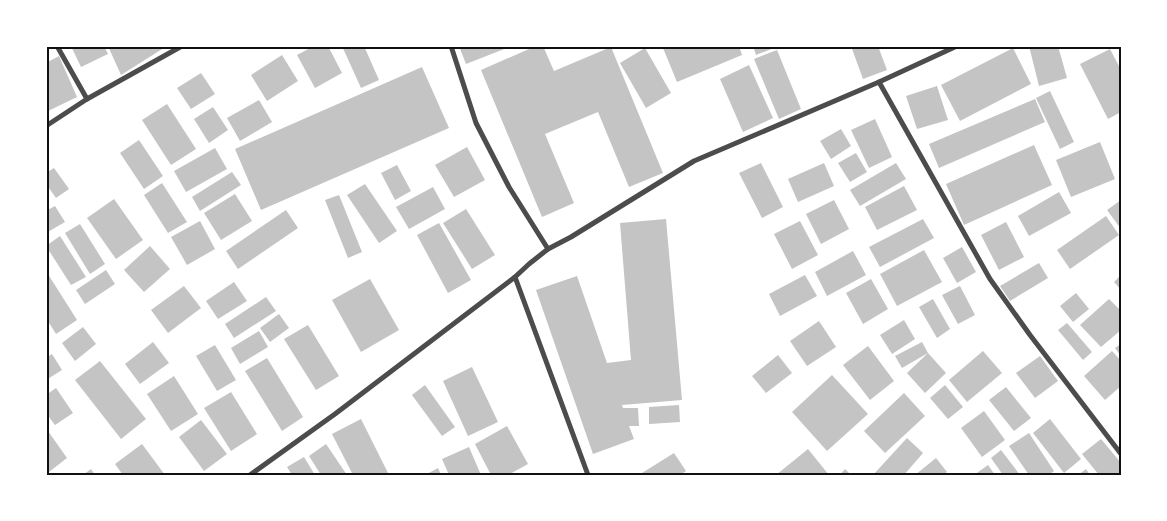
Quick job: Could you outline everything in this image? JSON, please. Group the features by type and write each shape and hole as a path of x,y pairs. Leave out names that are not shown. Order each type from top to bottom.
{"street":[{"path":"57,46 87,100"},
{"path":"46,126 87,100 182,46"},
{"path":"451,46 476,123 509,187 548,249"},
{"path":"250,475 335,414 515,277 548,249 694,162 957,46"},
{"path":"879,82 990,279 1030,335 1121,454"},
{"path":"515,277 588,475"}],"building":[{"path":"71,46 104,46 108,54 81,67"},
{"path":"108,46 167,46 121,75"},
{"path":"314,46 328,46 342,73 315,88 297,55"},
{"path":"342,46 364,46 379,80 361,88"},
{"path":"459,46 512,46 466,64"},
{"path":"536,46 543,46 554,71 611,47 663,173 629,187 598,112 545,134 574,203 542,217 481,70"},
{"path":"667,46 739,46 742,55 677,82 663,48"},
{"path":"753,46 779,46 756,55"},
{"path":"851,46 878,46 887,70 863,79"},
{"path":"1029,46 1058,46 1067,78 1039,86"},
{"path":"645,48 671,93 646,108 620,63"},
{"path":"1013,48 1031,84 960,121 941,85"},
{"path":"1110,49 1121,70 1121,112 1108,119 1080,64"},
{"path":"777,50 801,109 779,119 754,59"},
{"path":"282,55 298,81 267,101 251,75"},
{"path":"59,56 77,97 46,112 46,63"},
{"path":"749,65 773,118 743,132 720,79"},
{"path":"422,67 449,128 261,210 235,149"},
{"path":"201,73 215,94 191,109 177,88"},
{"path":"937,86 948,120 917,129 906,96"},
{"path":"1050,91 1074,142 1060,149 1036,98"},
{"path":"1035,99 1045,122 939,168 929,144"},
{"path":"259,100 272,122 240,141 227,118"},
{"path":"167,104 196,149 171,165 142,120"},
{"path":"213,107 228,130 209,143 194,119"},
{"path":"875,119 892,157 869,168 851,130"},
{"path":"841,129 851,146 831,159 820,141"},
{"path":"139,140 163,176 144,189 120,153"},
{"path":"1100,142 1115,179 1071,197 1056,160"},
{"path":"1034,145 1052,185 964,225 946,184"},
{"path":"467,147 485,180 454,197 435,165"},
{"path":"215,148 227,169 186,192 174,171"},
{"path":"856,153 867,172 850,182 838,163"},
{"path":"761,163 783,207 762,218 739,173"},
{"path":"824,163 834,186 798,202 788,179"},
{"path":"896,163 906,179 860,206 850,190"},
{"path":"397,165 411,191 395,200 381,173"},
{"path":"54,168 69,189 56,198 46,184 46,173"},
{"path":"232,172 241,185 200,211 192,197"},
{"path":"162,183 187,222 168,233 144,195"},
{"path":"365,184 397,231 379,243 347,195"},
{"path":"904,186 917,210 877,230 865,207"},
{"path":"433,187 445,209 409,229 396,207"},
{"path":"1059,192 1071,213 1029,236 1018,216"},
{"path":"235,194 252,221 221,240 204,213"},
{"path":"339,195 362,252 348,258 325,200"},
{"path":"114,199 143,240 116,259 87,218"},
{"path":"834,200 849,229 821,244 806,214"},
{"path":"1121,200 1121,229 1107,210"},
{"path":"55,206 65,222 46,233 46,211"},
{"path":"466,209 495,255 472,269 443,223"},
{"path":"286,210 298,228 238,269 226,251"},
{"path":"1106,216 1119,235 1070,269 1057,250"},
{"path":"666,219 682,400 622,405 623,408 638,408 639,426 629,426 634,439 593,454 536,290 577,276 607,363 631,360 620,223"},
{"path":"923,219 934,238 880,267 869,247"},
{"path":"200,221 215,249 187,265 171,237"},
{"path":"800,221 818,255 792,269 774,234"},
{"path":"1006,222 1024,257 999,270 981,235"},
{"path":"439,223 471,280 448,293 417,235"},
{"path":"80,224 105,264 90,274 65,233"},
{"path":"60,236 86,277 71,285 46,246"},
{"path":"150,246 170,269 144,292 124,270"},
{"path":"962,247 976,272 957,283 943,258"},
{"path":"924,250 942,282 897,306 880,274"},
{"path":"853,251 866,275 827,296 815,272"},
{"path":"1039,263 1048,278 1010,301 1000,286"},
{"path":"106,270 115,284 85,304 76,290"},
{"path":"46,271 77,320 56,334 46,318"},
{"path":"805,275 817,296 780,316 769,294"},
{"path":"1121,275 1121,290 1114,282"},
{"path":"370,279 399,330 361,352 332,300"},
{"path":"871,279 888,309 863,324 846,293"},
{"path":"234,282 247,301 218,319 206,301"},
{"path":"184,286 201,308 168,333 151,310"},
{"path":"960,286 975,315 958,324 942,295"},
{"path":"1076,293 1089,309 1073,322 1060,306"},
{"path":"266,297 276,311 234,338 225,324"},
{"path":"933,299 950,329 937,338 919,307"},
{"path":"1109,299 1121,311 1121,330 1101,347 1080,325"},
{"path":"279,314 289,328 270,342 260,328"},
{"path":"904,320 915,339 892,354 880,335"},
{"path":"819,321 836,347 807,366 790,341"},
{"path":"1067,323 1092,352 1083,360 1058,330"},
{"path":"308,325 339,376 316,390 284,339"},
{"path":"83,327 96,344 75,361 62,343"},
{"path":"259,331 268,347 240,364 231,348"},
{"path":"153,342 169,363 140,384 125,364"},
{"path":"922,342 928,353 902,368 895,356"},
{"path":"1121,344 1121,356 1115,348"},
{"path":"215,345 236,380 217,391 196,356"},
{"path":"868,346 894,381 870,400 843,365"},
{"path":"983,351 1002,373 967,402 949,380"},
{"path":"1112,351 1121,361 1121,386 1105,400 1084,376"},
{"path":"928,353 946,373 925,393 907,373"},
{"path":"52,354 62,370 46,380 46,358"},
{"path":"778,355 792,373 766,393 752,376"},
{"path":"1040,356 1058,381 1035,398 1016,373"},
{"path":"267,358 303,417 282,431 245,371"},
{"path":"100,361 146,419 121,439 75,380"},
{"path":"472,367 498,422 468,436 443,381"},
{"path":"832,375 868,414 827,451 792,412"},
{"path":"174,376 198,414 171,431 147,394"},
{"path":"425,385 455,427 442,436 412,395"},
{"path":"945,385 963,407 948,419 930,398"},
{"path":"1006,387 1031,418 1014,431 989,400"},
{"path":"56,388 73,413 55,425 46,413 46,395"},
{"path":"231,392 257,434 231,451 204,408"},
{"path":"904,393 925,416 885,453 864,431"},
{"path":"679,405 680,422 649,424 649,407"},
{"path":"984,411 1005,440 982,457 961,428"},
{"path":"361,419 389,475 353,475 332,434"},
{"path":"1050,419 1081,459 1064,473 1033,433"},
{"path":"201,420 227,454 204,471 179,437"},
{"path":"507,426 528,464 508,475 491,475 475,444"},
{"path":"48,431 67,458 49,472 46,469 46,432"},
{"path":"1029,433 1054,471 1049,475 1029,475 1009,446"},
{"path":"907,438 923,453 904,475 873,475"},
{"path":"1101,439 1121,463 1121,475 1099,475 1082,454"},
{"path":"142,444 165,475 123,475 115,464"},
{"path":"326,444 347,475 321,475 309,456"},
{"path":"469,447 481,475 449,475 442,459"},
{"path":"808,449 829,475 776,475"},
{"path":"1001,450 1020,475 1003,475 991,458"},
{"path":"674,453 686,471 680,475 643,475 642,473"},
{"path":"304,457 315,475 292,475 287,467"},
{"path":"936,458 947,472 943,475 915,475"},
{"path":"988,465 995,475 974,475"},
{"path":"438,468 441,475 425,475"},
{"path":"91,469 95,475 83,475"},
{"path":"845,469 851,475 840,475"},
{"path":"1086,469 1090,475 1078,475"}]}
